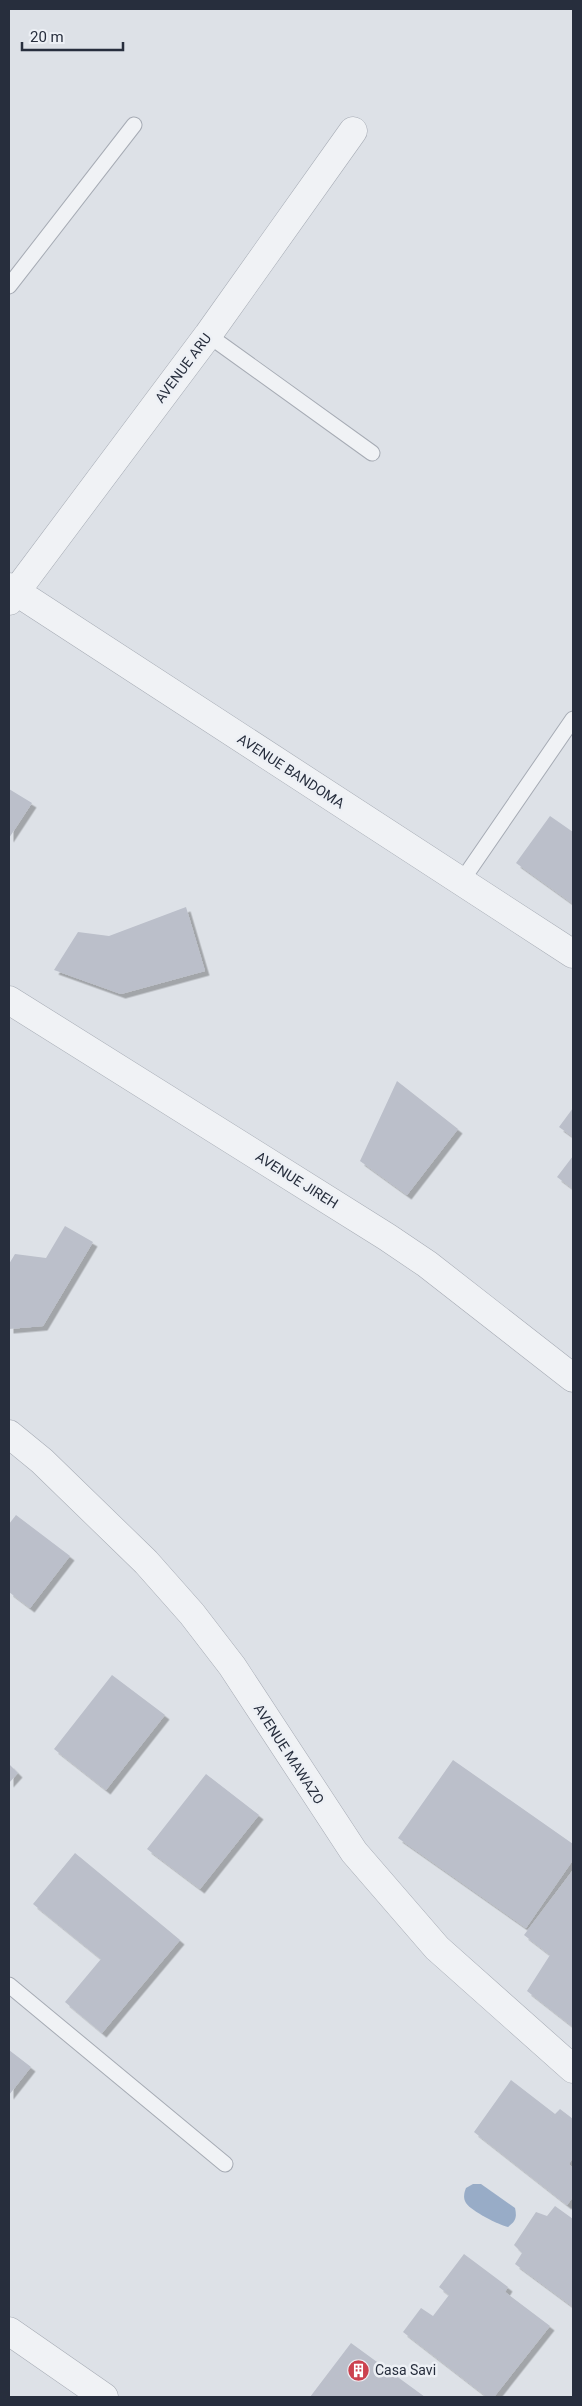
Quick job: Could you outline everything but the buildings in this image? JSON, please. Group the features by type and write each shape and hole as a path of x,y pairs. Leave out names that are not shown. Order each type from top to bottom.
{"street":[{"name":"AVENUE ARU","path":"11,593 208,335 353,131"},
{"name":"AVENUE BANDOMA","path":"11,593 573,954"},
{"name":"AVENUE JIREH","path":"9,1000 387,1237 427,1264 573,1378"},
{"name":"AVENUE MAWAZO","path":"9,1434 42,1461 146,1562 192,1614 232,1666 354,1852 437,1948 573,2069"},
{"path":"10,2334 104,2397"}],"lane":[{"path":"9,286 134,125"},
{"path":"208,335 372,453"},
{"path":"462,882 573,719"},
{"path":"9,1985 225,2164"}],"water":[{"path":"473,2184 481,2184 515,2208 515,2219 511,2225 508,2227 498,2224 479,2214 469,2206 465,2201 464,2194 466,2188"}],"place":[{"name":"Casa Savi","path":"359,2370"}]}
